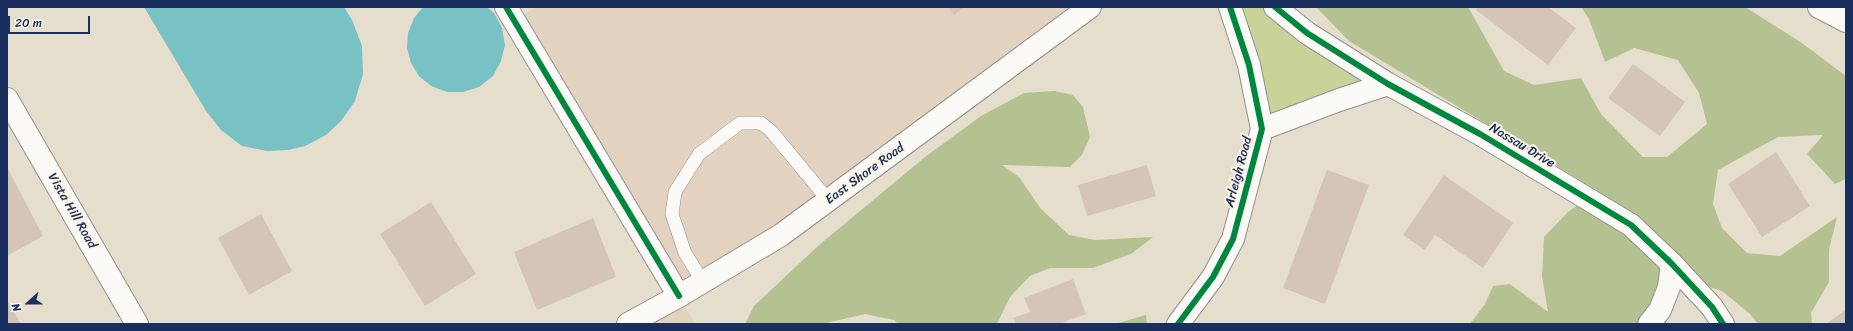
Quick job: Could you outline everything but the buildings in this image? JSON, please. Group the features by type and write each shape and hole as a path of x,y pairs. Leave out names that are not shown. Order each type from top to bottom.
{"street":[{"path":"506,7 679,296"},
{"name":"East Shore Road","path":"628,324 679,296 782,235 1090,7"},
{"path":"1819,7 1846,21"},
{"name":"Arleigh Road","path":"1178,324 1213,277 1233,239 1262,129 1249,65 1231,10"},
{"name":"Nassau Drive","path":"1280,12 1307,33 1388,84 1480,134 1631,225 1672,264 1712,307 1723,324"},
{"path":"1262,129 1339,100 1388,84"},
{"name":"Vista Hill Road","path":"7,99 137,324"},
{"path":"1649,324 1660,310 1669,287 1672,264"}],"lane":[{"path":"703,282 685,253 672,214 675,192 699,154 740,122 761,123 771,132 829,201"}],"shaded area":[{"path":"536,7 1090,7 679,296 695,324 628,324 678,296 519,18"}],"green space":[{"path":"1230,7 1275,7 1388,84 1262,129"},
{"path":"1316,7 1468,7 1504,71 1534,85 1581,78 1601,114 1643,157 1667,157 1707,124 1699,93 1678,60 1634,48 1605,62 1589,19 1581,7 1745,7 1802,43 1846,76 1846,179 1835,184 1807,154 1823,135 1778,137 1718,170 1713,204 1722,228 1747,253 1780,256 1837,217 1829,250 1829,282 1811,313 1812,324 1758,324 1750,314 1722,291 1664,272 1643,324 1470,324 1485,304 1493,286 1510,284 1548,312 1542,276 1544,237 1568,212 1598,191 1349,41"},
{"path":"1055,91 1073,95 1083,107 1090,137 1082,155 1070,167 1002,165 1019,177 1041,209 1069,235 1095,240 1153,237 1131,254 1093,268 1050,268 1030,276 1010,297 997,324 898,324 894,320 865,314 822,324 745,324 754,306 819,245 925,157 981,116 1024,93"},
{"path":"1146,315 1147,324 1115,324"}],"water":[{"path":"144,7 344,7 352,20 362,46 363,74 355,101 341,121 326,135 305,146 288,150 267,151 242,146 221,130 206,111"},
{"path":"423,7 487,7 494,13 502,28 505,45 501,61 493,76 479,87 463,92 447,92 431,86 419,76 411,63 407,48 408,33 414,18"}],"cycle path":[{"path":"506,7 679,296"},
{"path":"1178,324 1213,277 1233,239 1262,129 1249,65 1230,7"},
{"path":"1275,7 1307,33 1388,84 1480,134 1631,225 1672,264 1712,307 1723,324"}]}
